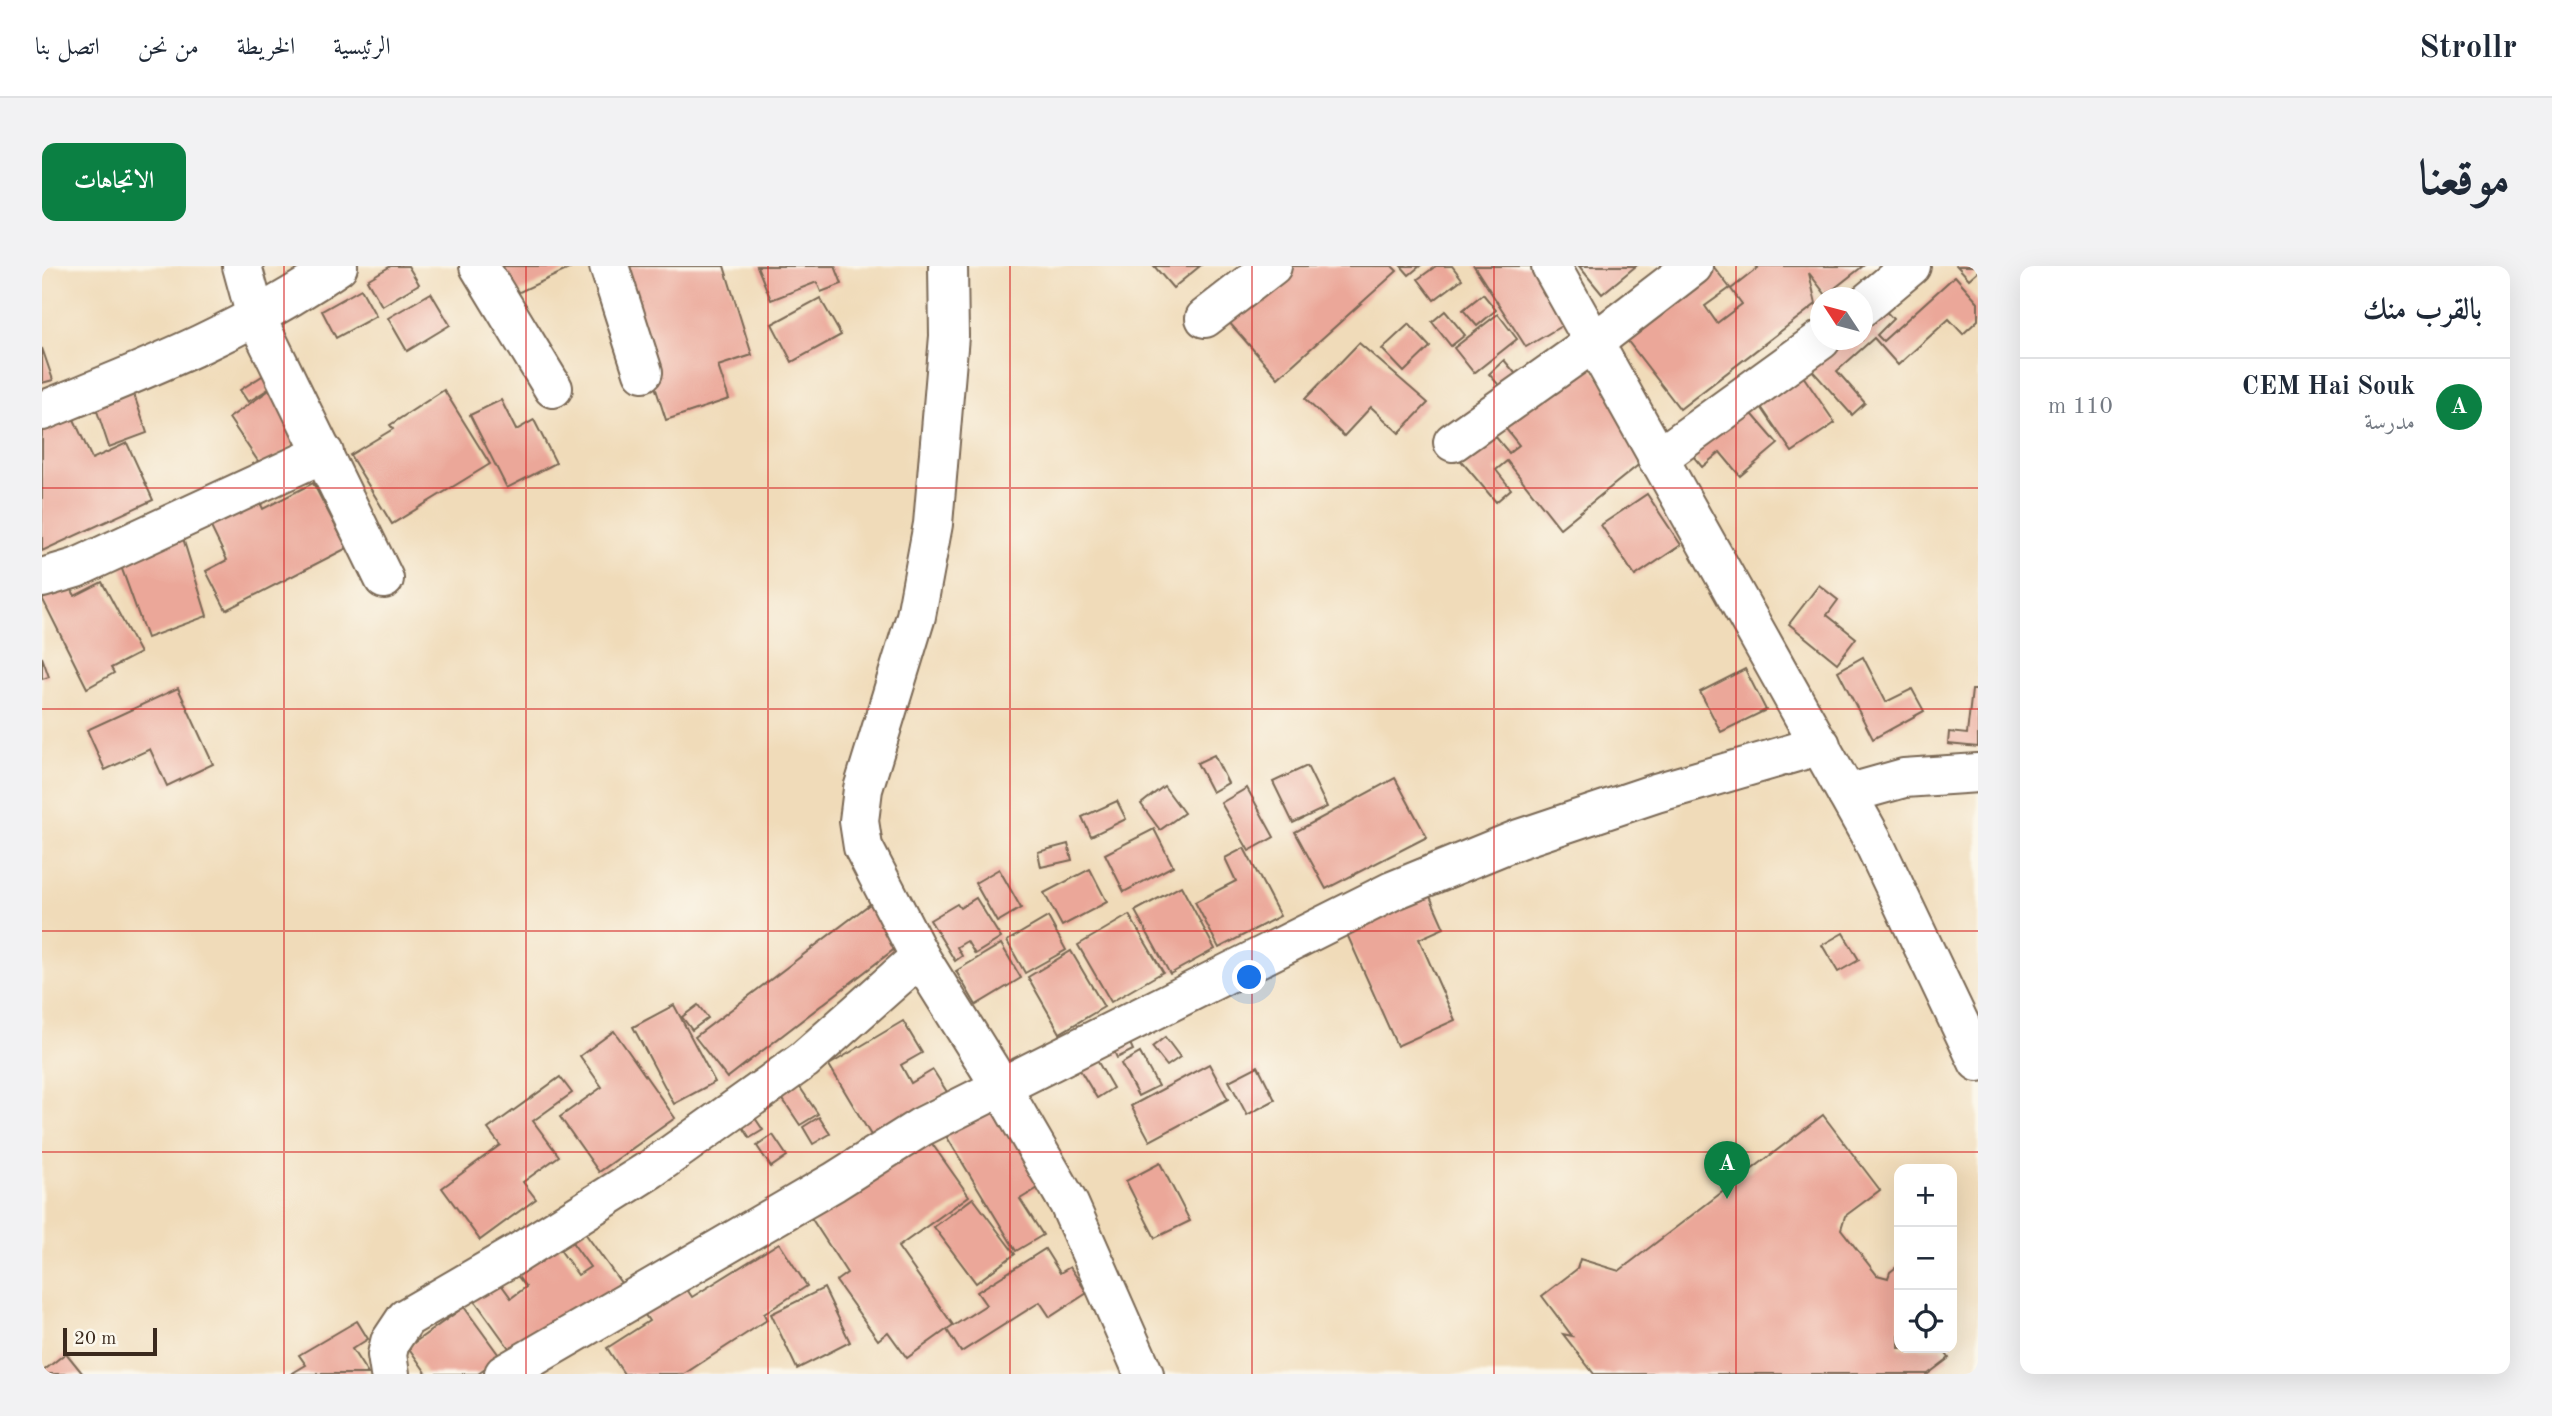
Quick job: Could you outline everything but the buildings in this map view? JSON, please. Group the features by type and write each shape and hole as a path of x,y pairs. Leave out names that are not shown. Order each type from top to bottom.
{"street":[{"path":"242,266 256,317 384,579"},
{"path":"42,411 167,360 256,317 338,266"},
{"path":"479,266 554,388"},
{"path":"609,266 643,372"},
{"path":"948,266 949,335 933,524 916,615 863,789 859,821 863,847 919,957 1000,1085 1069,1205 1144,1374"},
{"path":"1205,318 1272,266"},
{"path":"1551,266 1657,459 1821,745 1978,1062"},
{"path":"1453,442 1593,343 1693,266"},
{"path":"1873,298 1911,266"},
{"path":"1657,459 1810,348"},
{"path":"42,578 76,568 324,453"},
{"path":"504,1374 834,1182 921,1126 1392,891 1519,839 1656,793 1821,745"},
{"path":"1847,794 1905,778 1978,773"},
{"path":"390,1374 387,1355 390,1342 406,1318 518,1253 662,1161 804,1060 919,957"}],"place":[{"name":"CEM Hai Souk","path":"1727,1199"}]}
